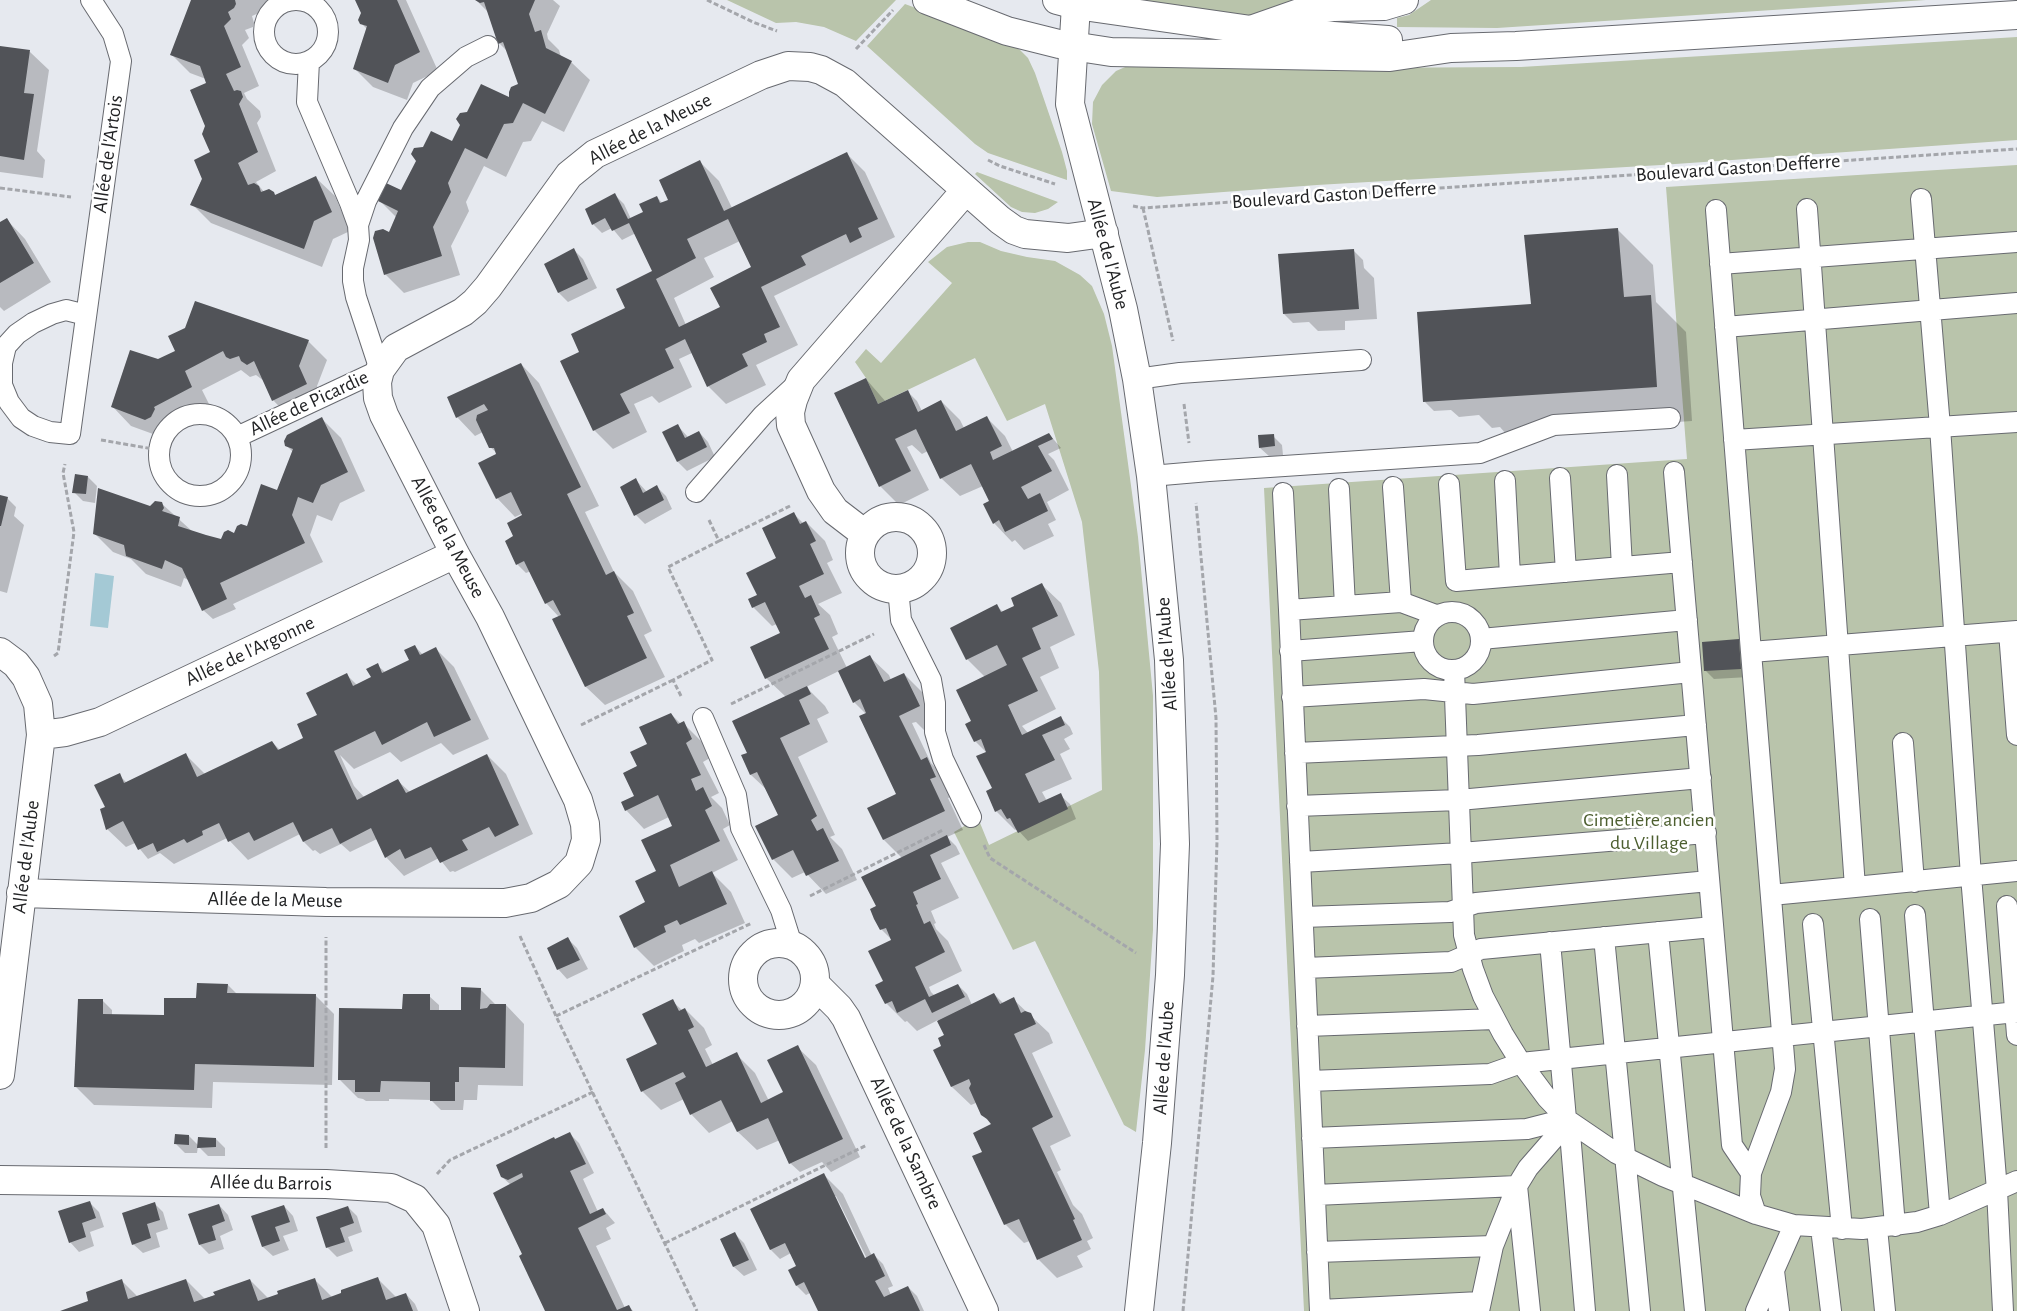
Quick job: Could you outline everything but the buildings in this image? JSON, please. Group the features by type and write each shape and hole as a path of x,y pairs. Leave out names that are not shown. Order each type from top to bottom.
{"street":[{"path":"927,0 1007,30 1072,46 1111,52 1390,57 1451,48 1516,46 2017,16"},
{"path":"1250,30 1305,11 1334,7 1384,6 1404,0"},
{"path":"1067,2 1250,30 1387,40 1451,48"},
{"name":"Allée de l'Aube","path":"1067,2 1072,46 1070,104 1124,309 1138,379 1151,476 1164,600 1172,728 1175,844 1170,975 1157,1143 1139,1311"},
{"name":"Allée de la Meuse","path":"21,893 326,902 505,904 531,898 559,884 579,863 586,840 585,824 578,800 490,617 455,554 384,414 378,398 377,382 380,370 396,348 463,312 475,302 488,287 569,175 595,154 775,70 788,66 810,67 822,70 845,83 1000,220 1025,234 1068,238 1104,233"},
{"path":"865,534 835,511 821,491 791,426 790,412 793,400 801,380 966,190"},
{"path":"895,517 908,519 918,525 926,534 931,545 931,558 927,569 920,579 910,586 898,588 887,588 877,584 862,567 860,555 861,544 865,534 873,525 884,519 895,517"},
{"name":"Allée de l'Argonne","path":"41,735 65,732 100,722 455,554"},
{"name":"Allée de l'Aube","path":"0,652 16,664 26,678 38,704 41,735 0,1070"},
{"path":"768,944 792,945 802,951 810,960 815,984 812,996 805,1005 795,1012 784,1016 760,1011 745,993 742,982 748,958 768,944"},
{"name":"Allée de la Sambre","path":"815,984 840,1008 846,1018 984,1311"},
{"name":"Allée du Barrois","path":"0,1180 326,1184 391,1188 415,1199 436,1225 465,1311"}],"lane":[{"name":"Allée de l'Artois","path":"70,434 120,61 113,34 91,0"},
{"path":"380,370 356,297 353,281 358,225 366,201 403,128 430,88 466,58 488,46"},
{"path":"309,62 307,102 358,225"},
{"path":"1921,199 1940,427 1971,876 1997,1190 2003,1311"},
{"path":"1807,209 1855,887"},
{"path":"1716,210 1785,1070 1782,1092 1751,1173 1750,1196 1756,1214"},
{"path":"1720,264 2017,242"},
{"path":"1725,327 2017,303"},
{"path":"70,434 50,432 33,426 21,418 10,402 2,384 2,363 6,346 17,334 33,323 66,310 86,315"},
{"path":"1138,379 1180,373 1361,360"},
{"name":"Allée de Picardie","path":"237,437 380,370"},
{"path":"696,492 763,415 801,380"},
{"name":"Allée de Picardie","path":"193,414 206,414 218,418 229,426 237,437 241,449 240,463 235,476 226,486 214,493 201,496 187,493 175,487 166,477 161,464 159,450 170,426 181,418 193,414"},
{"path":"1151,476 1209,470 1480,453 1554,425 1670,418"},
{"path":"1734,440 2017,422"},
{"path":"1674,472 1732,1145 1751,1173"},
{"path":"1616,475 1622,567"},
{"path":"1560,478 1566,572"},
{"path":"1505,481 1510,576"},
{"path":"1289,610 1401,602 1443,613 1462,613 1473,620 1480,631 1481,639 1481,645 1476,657 1467,666 1454,670 1442,668 1431,661 1424,650 1423,641 1427,624 1443,613 1456,581 1449,484"},
{"path":"1393,487 1401,602"},
{"path":"1339,489 1345,606"},
{"path":"1283,492 1320,1310 1479,1306 1493,1246 1517,1186 1528,1168 1567,1120"},
{"path":"1456,581 1682,562"},
{"path":"898,588 902,620 931,680 935,703 935,732 942,759 971,817"},
{"path":"1481,639 1687,620"},
{"path":"1752,652 2013,631 2017,735"},
{"path":"1290,651 1423,641"},
{"path":"1454,670 1464,935 1483,996 1495,1019 1521,1063 1547,1098 1567,1120 1625,1157 1683,1185 1756,1214 1794,1226 1842,1229 1886,1227 1940,1215 2017,1181"},
{"path":"1292,697 1424,689 1473,694 1692,672"},
{"path":"703,718 736,795 741,828 780,910 792,945"},
{"path":"1295,752 1457,746 1696,724"},
{"path":"1903,743 1914,882"},
{"path":"1297,806 1460,800 1701,778"},
{"path":"1300,862 1461,853 1706,833"},
{"path":"1771,895 2017,871"},
{"path":"1302,917 1450,912 1476,903 1709,880"},
{"path":"2007,906 2014,948 2017,1036"},
{"path":"1916,915 1940,1215"},
{"path":"1870,919 1878,1026 1886,1227 1886,1311"},
{"path":"1813,924 1842,1229"},
{"path":"1305,968 1451,962 1481,948 1713,927"},
{"path":"1658,932 1695,1311"},
{"path":"1604,938 1640,1311"},
{"path":"1550,942 1585,1311"},
{"path":"1310,1081 1490,1074 1521,1063 1561,1058 2016,1012"},
{"path":"1307,1026 1495,1019"},
{"path":"1312,1138 1527,1129 1567,1120"},
{"path":"1315,1195 1517,1186"},
{"path":"1517,1186 1530,1311"},
{"path":"1756,1311 1794,1226"},
{"path":"1821,1228 1830,1311"},
{"path":"1317,1252 1493,1246"},
{"path":"1774,1270 1779,1311"}],"path":[{"path":"707,0 772,31 781,31"},
{"path":"855,50 893,9"},
{"path":"847,47 855,50 862,56"},
{"name":"Boulevard Gaston Defferre","path":"985,159 1000,166 1094,197 1143,208 2017,150"},
{"path":"0,188 102,201"},
{"path":"26,678 58,653 74,532 63,473 70,434 159,450"},
{"path":"549,741 712,660 668,567 821,491"},
{"path":"696,492 719,541"},
{"path":"673,680 694,722 902,620"},
{"path":"556,1016 971,817 990,858 1170,975"},
{"path":"326,902 326,1184"},
{"path":"505,904 556,1016 698,1311"},
{"path":"415,1199 450,1160 593,1092"},
{"path":"665,1243 900,1130"}],"green space":[{"path":"727,0 896,0 856,41 824,27 796,22 776,23"},
{"path":"1111,0 1304,0 1252,18"},
{"path":"1431,0 1926,0 1497,28 1397,27 1397,18 1409,15"},
{"path":"905,4 1004,41 1020,50 1028,58 1062,152 1067,171 1067,180 988,153 975,144 867,46"},
{"path":"2017,37 2017,140 1157,197 1111,191 1092,124 1093,102 1102,85 1116,71 1132,64 1343,68 1521,67"},
{"name":"Cimetière ancien du Village","path":"2017,165 2017,1311 1304,1311 1264,488 1687,459 1666,187"},
{"path":"977,172 1058,202 1048,209 1035,213 1022,212 1011,207 975,174"},
{"path":"968,242 980,242 1001,251 1055,261 1080,275 1092,286 1104,314 1112,346 1138,537 1153,696 1153,930 1145,1050 1136,1132 1124,1125 1035,941 1013,950 954,832 978,818 989,845 1102,790 1099,672 1082,522 1045,404 1007,421 975,358 878,404 866,378 855,362 866,349 881,363 952,283 928,262 947,247"}],"water":[{"path":"95,573 114,576 108,628 90,626"}]}
